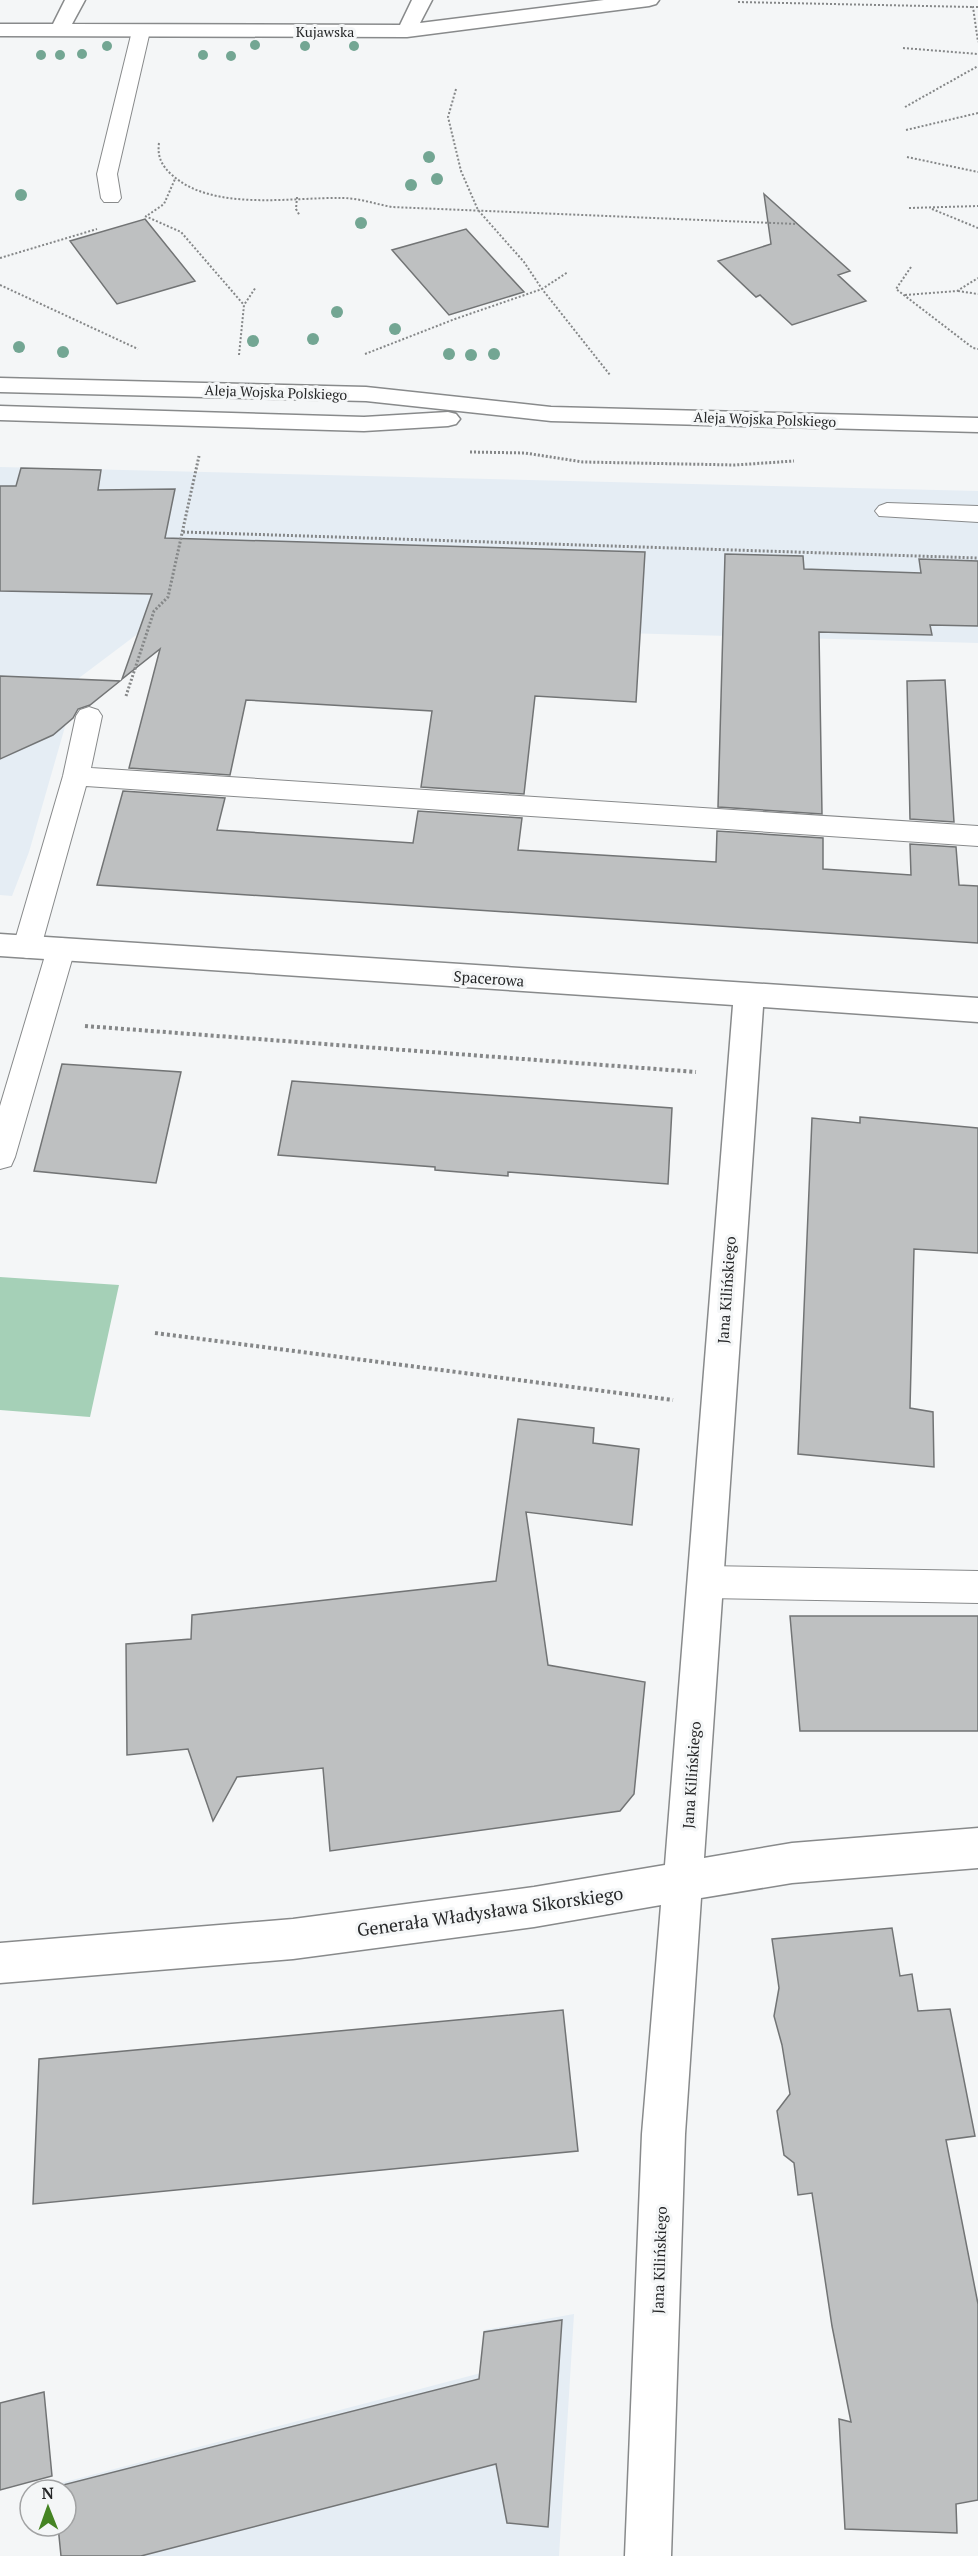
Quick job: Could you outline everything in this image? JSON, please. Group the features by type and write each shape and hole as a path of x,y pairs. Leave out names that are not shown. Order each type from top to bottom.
{"street":[{"path":"60,30 75,0"},
{"path":"407,31 422,0"},
{"name":"Kujawska","path":"0,30 407,31 649,0"},
{"name":"Aleja Wojska Polskiego","path":"0,385 366,394 551,414"},
{"name":"Aleja Wojska Polskiego","path":"0,413 364,424 551,414 978,425"},
{"name":"Spacerowa","path":"13,946 978,1010"},
{"name":"Jana Kilińskiego","path":"648,2556 673,1981 683,1882 749,995"},
{"name":"Generała Władysława Sikorskiego","path":"0,1963 292,1939 534,1907 792,1863 978,1848"}],"lane":[{"path":"111,198 107,174 141,31"},
{"path":"887,511 978,514"},
{"path":"13,946 76,776 89,716"},
{"path":"76,776 978,836"},
{"path":"0,1157 61,949"},
{"path":"706,1582 978,1587"}],"path":[{"path":"738,2 978,7"},
{"path":"973,7 978,42"},
{"path":"903,48 978,54"},
{"path":"905,107 978,66"},
{"path":"456,89 448,117 461,171 477,210 524,262 542,289 610,375"},
{"path":"906,130 978,113"},
{"path":"160,140 158,151 161,162 175,179 205,194 228,197 346,198 392,207 797,224"},
{"path":"907,157 978,172"},
{"path":"175,179 169,200 162,208 145,216 181,232 244,304"},
{"path":"297,197 296,209 300,216"},
{"path":"909,208 930,209 947,205 978,206"},
{"path":"930,209 978,228"},
{"path":"0,258 101,228"},
{"path":"911,267 896,289 973,348 978,349"},
{"path":"357,357 455,319 542,289 568,272"},
{"path":"957,291 978,278"},
{"path":"0,285 143,351"},
{"path":"239,357 244,304 256,287"},
{"path":"904,295 957,291 978,294"},
{"path":"89,716 124,700 154,611 168,597 201,447"},
{"path":"465,452 525,453 583,462 735,465 795,461"},
{"path":"183,532 978,558"},
{"path":"40,1022 698,1072"},
{"path":"155,1333 718,1406"}],"shaded area":[{"path":"0,467 978,491 978,643 156,620 79,678 29,852 12,896 0,895"},
{"path":"574,2314 559,2556 64,2556 65,2538 78,2538 78,2479 481,2373 484,2330"}],"green space":[{"path":"0,1277 119,1285 90,1417 0,1410"}],"building":[{"path":"764,194 850,271 838,275 866,301 792,325 760,295 756,297 718,261 771,244"},
{"path":"145,219 195,281 117,304 70,241"},
{"path":"466,229 524,292 449,315 392,250"},
{"path":"21,468 101,470 98,490 175,489 165,538 645,552 636,702 535,696 524,794 421,787 432,711 246,700 230,775 129,768 160,649 122,679 152,594 0,591 0,486 16,486"},
{"path":"725,554 803,556 804,569 921,573 919,559 978,561 978,626 930,625 932,635 819,632 822,814 718,807"},
{"path":"0,676 120,681 90,705 78,709 73,718 53,735 0,759"},
{"path":"945,680 954,822 910,819 907,681"},
{"path":"123,791 225,798 217,830 413,843 418,811 522,818 518,850 716,862 717,831 823,838 823,869 911,875 910,844 956,847 959,885 978,886 978,943 97,885"},
{"path":"62,1064 181,1072 156,1183 34,1171"},
{"path":"292,1081 672,1108 668,1184 508,1172 508,1176 435,1170 435,1167 278,1155"},
{"path":"860,1117 978,1128 978,1253 914,1249 910,1408 933,1412 934,1467 798,1454 812,1118 860,1123"},
{"path":"518,1419 594,1428 593,1443 639,1449 632,1525 526,1512 548,1665 645,1682 634,1794 620,1811 330,1851 323,1768 237,1777 213,1821 188,1749 127,1755 126,1644 191,1639 192,1615 496,1581"},
{"path":"790,1616 978,1616 978,1731 800,1731"},
{"path":"892,1928 900,1976 912,1974 918,2011 950,2009 975,2136 946,2140 978,2304 978,2500 956,2504 957,2533 845,2529 839,2419 851,2422 832,2326 812,2193 798,2195 794,2163 784,2155 777,2111 790,2094 782,2045 774,2016 779,1988 772,1939"},
{"path":"563,2010 578,2151 33,2204 39,2059"},
{"path":"562,2320 548,2527 507,2523 496,2464 141,2556 61,2556 59,2538 78,2538 78,2481 479,2379 484,2332"},
{"path":"44,2392 52,2476 18,2478 18,2485 0,2490 0,2403"}]}
